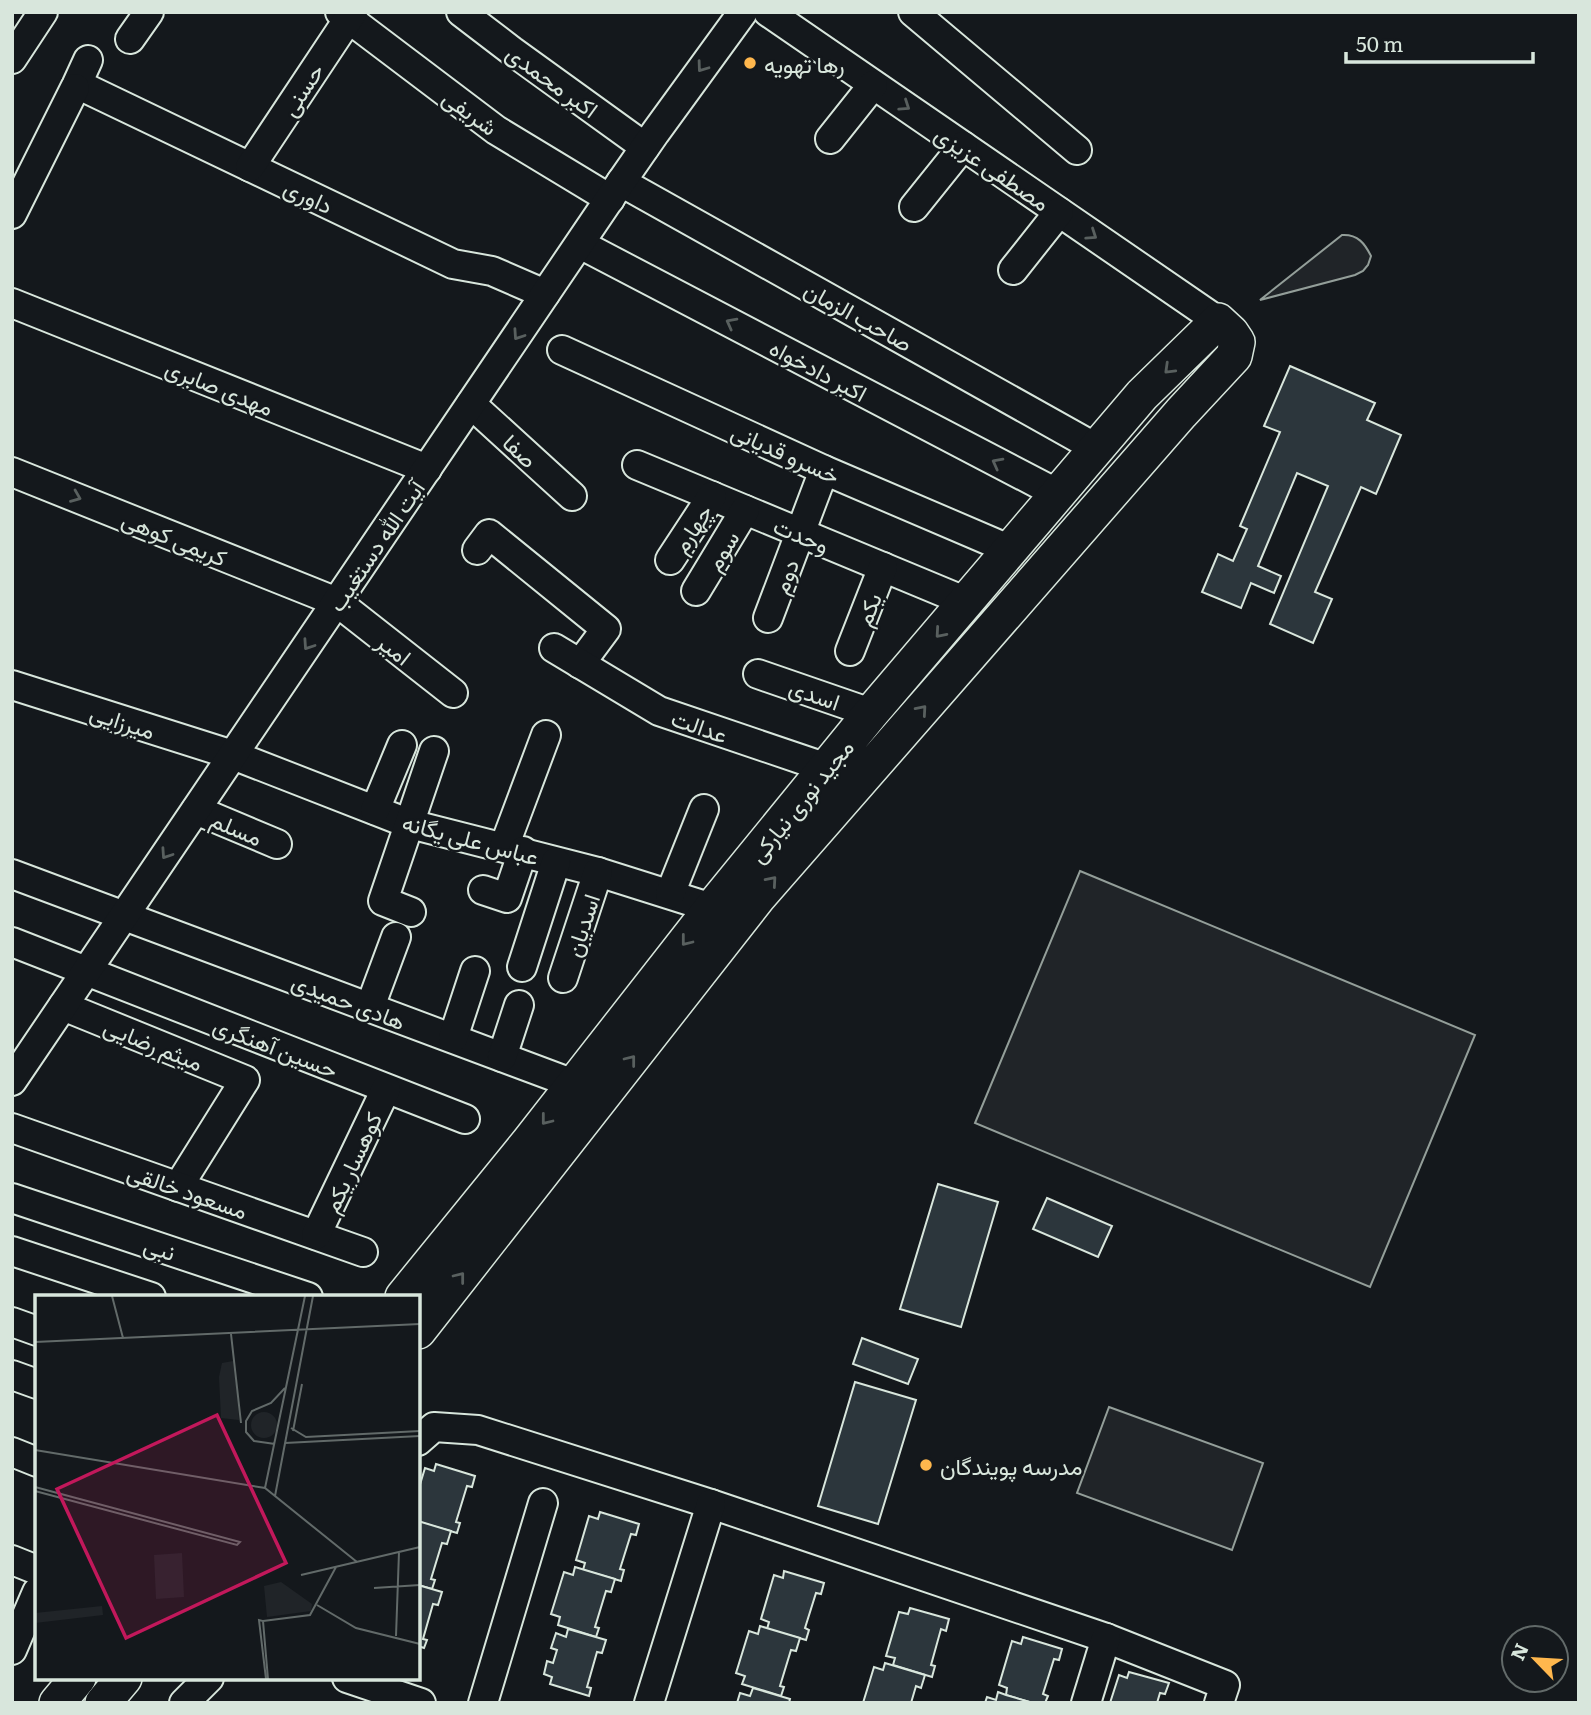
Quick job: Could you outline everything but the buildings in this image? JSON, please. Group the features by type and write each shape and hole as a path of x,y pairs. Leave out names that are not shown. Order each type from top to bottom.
{"main road":[{"name":"مجید نوری نیارکی","path":"405,1295 587,1092 1181,413 1234,356 1237,342 1218,321 1142,395 1096,448 871,713 712,908 587,1092 420,1328"},
{"path":"57,1703 76,1680"},
{"path":"103,1703 122,1680"}],"street":[{"path":"12,58 43,12"},
{"path":"130,39 149,12"},
{"name":"اکبر محمدی","path":"461,12 645,147"},
{"name":"آیت الله دستغیب","path":"16,1067 63,1006 615,190 743,12"},
{"name":"مصطفی عزیزی","path":"768,12 1218,321"},
{"path":"913,12 1077,150"},
{"name":"حسنی","path":"250,167 347,14"},
{"name":"شریفی","path":"347,14 496,130 615,190"},
{"name":"داوری","path":"12,214 80,77 250,167 453,264 492,271 545,295"},
{"path":"830,139 873,85"},
{"path":"914,208 962,146"},
{"name":"صاحب الزمان","path":"615,190 1096,448"},
{"path":"1013,270 1059,212"},
{"name":"اکبر دادخواه","path":"580,244 1058,494"},
{"name":"مهدی صابری","path":"12,303 427,469"},
{"name":"خسرو قدیانی","path":"562,349 824,470 1011,550"},
{"name":"صفا","path":"471,404 572,496"},
{"name":"وحدت","path":"638,465 967,603"},
{"name":"دوم","path":"768,618 824,470"},
{"name":"کریمی کوهی","path":"12,472 337,602"},
{"name":"چهارم","path":"670,560 712,496"},
{"name":"سوم","path":"696,591 745,510"},
{"path":"477,550 489,534 606,629 580,664"},
{"name":"یکم","path":"850,651 883,567"},
{"name":"امیر","path":"337,602 453,694"},
{"name":"عدالت","path":"554,648 659,711 827,768"},
{"name":"اسدی","path":"758,674 871,713"},
{"name":"میرزایی","path":"12,685 233,755"},
{"path":"483,890 507,898 514,849 546,735"},
{"path":"375,810 402,745"},
{"path":"411,912 383,901 434,751"},
{"name":"عباس علی یگانه","path":"233,755 410,824 598,872 712,908"},
{"path":"670,894 704,809"},
{"name":"مسلم","path":"196,810 277,844"},
{"path":"522,967 556,862"},
{"name":"اسدیان","path":"563,978 598,872"},
{"name":"هادی حمیدی","path":"12,874 453,1038 587,1092"},
{"path":"370,1007 396,937"},
{"name":"حسین آهنگری","path":"12,942 466,1119"},
{"path":"453,1038 475,971"},
{"path":"502,1057 519,1005"},
{"name":"میثم رضایی","path":"63,1006 245,1080 178,1187"},
{"name":"کوهسار یکم","path":"317,1235 386,1089"},
{"name":"مسعود خالقی","path":"12,1128 363,1252"},
{"name":"نبی","path":"12,1198 302,1295"},
{"path":"12,1251 145,1295"},
{"path":"12,1322 35,1330"},
{"path":"12,1375 35,1383"},
{"path":"420,1439 434,1427 478,1430 711,1504 1106,1638 1226,1685 1219,1703"},
{"path":"12,1452 35,1461"},
{"path":"483,1703 543,1503"},
{"path":"649,1703 711,1504"},
{"path":"12,1560 35,1569"},
{"path":"12,1650 35,1597"},
{"path":"1086,1703 1106,1638"},
{"path":"184,1703 207,1680"},
{"path":"353,1680 421,1703"}],"shaded area":[{"path":"1342,235 1357,238 1369,252 1371,256 1363,271 1260,300"},
{"path":"1080,871 1475,1035 1370,1287 975,1123"},
{"path":"1109,1407 1263,1463 1232,1550 1077,1493"}],"place":[{"name":"رها تهویه","path":"750,63"},
{"name":"مدرسه پویندگان","path":"926,1465"}]}
